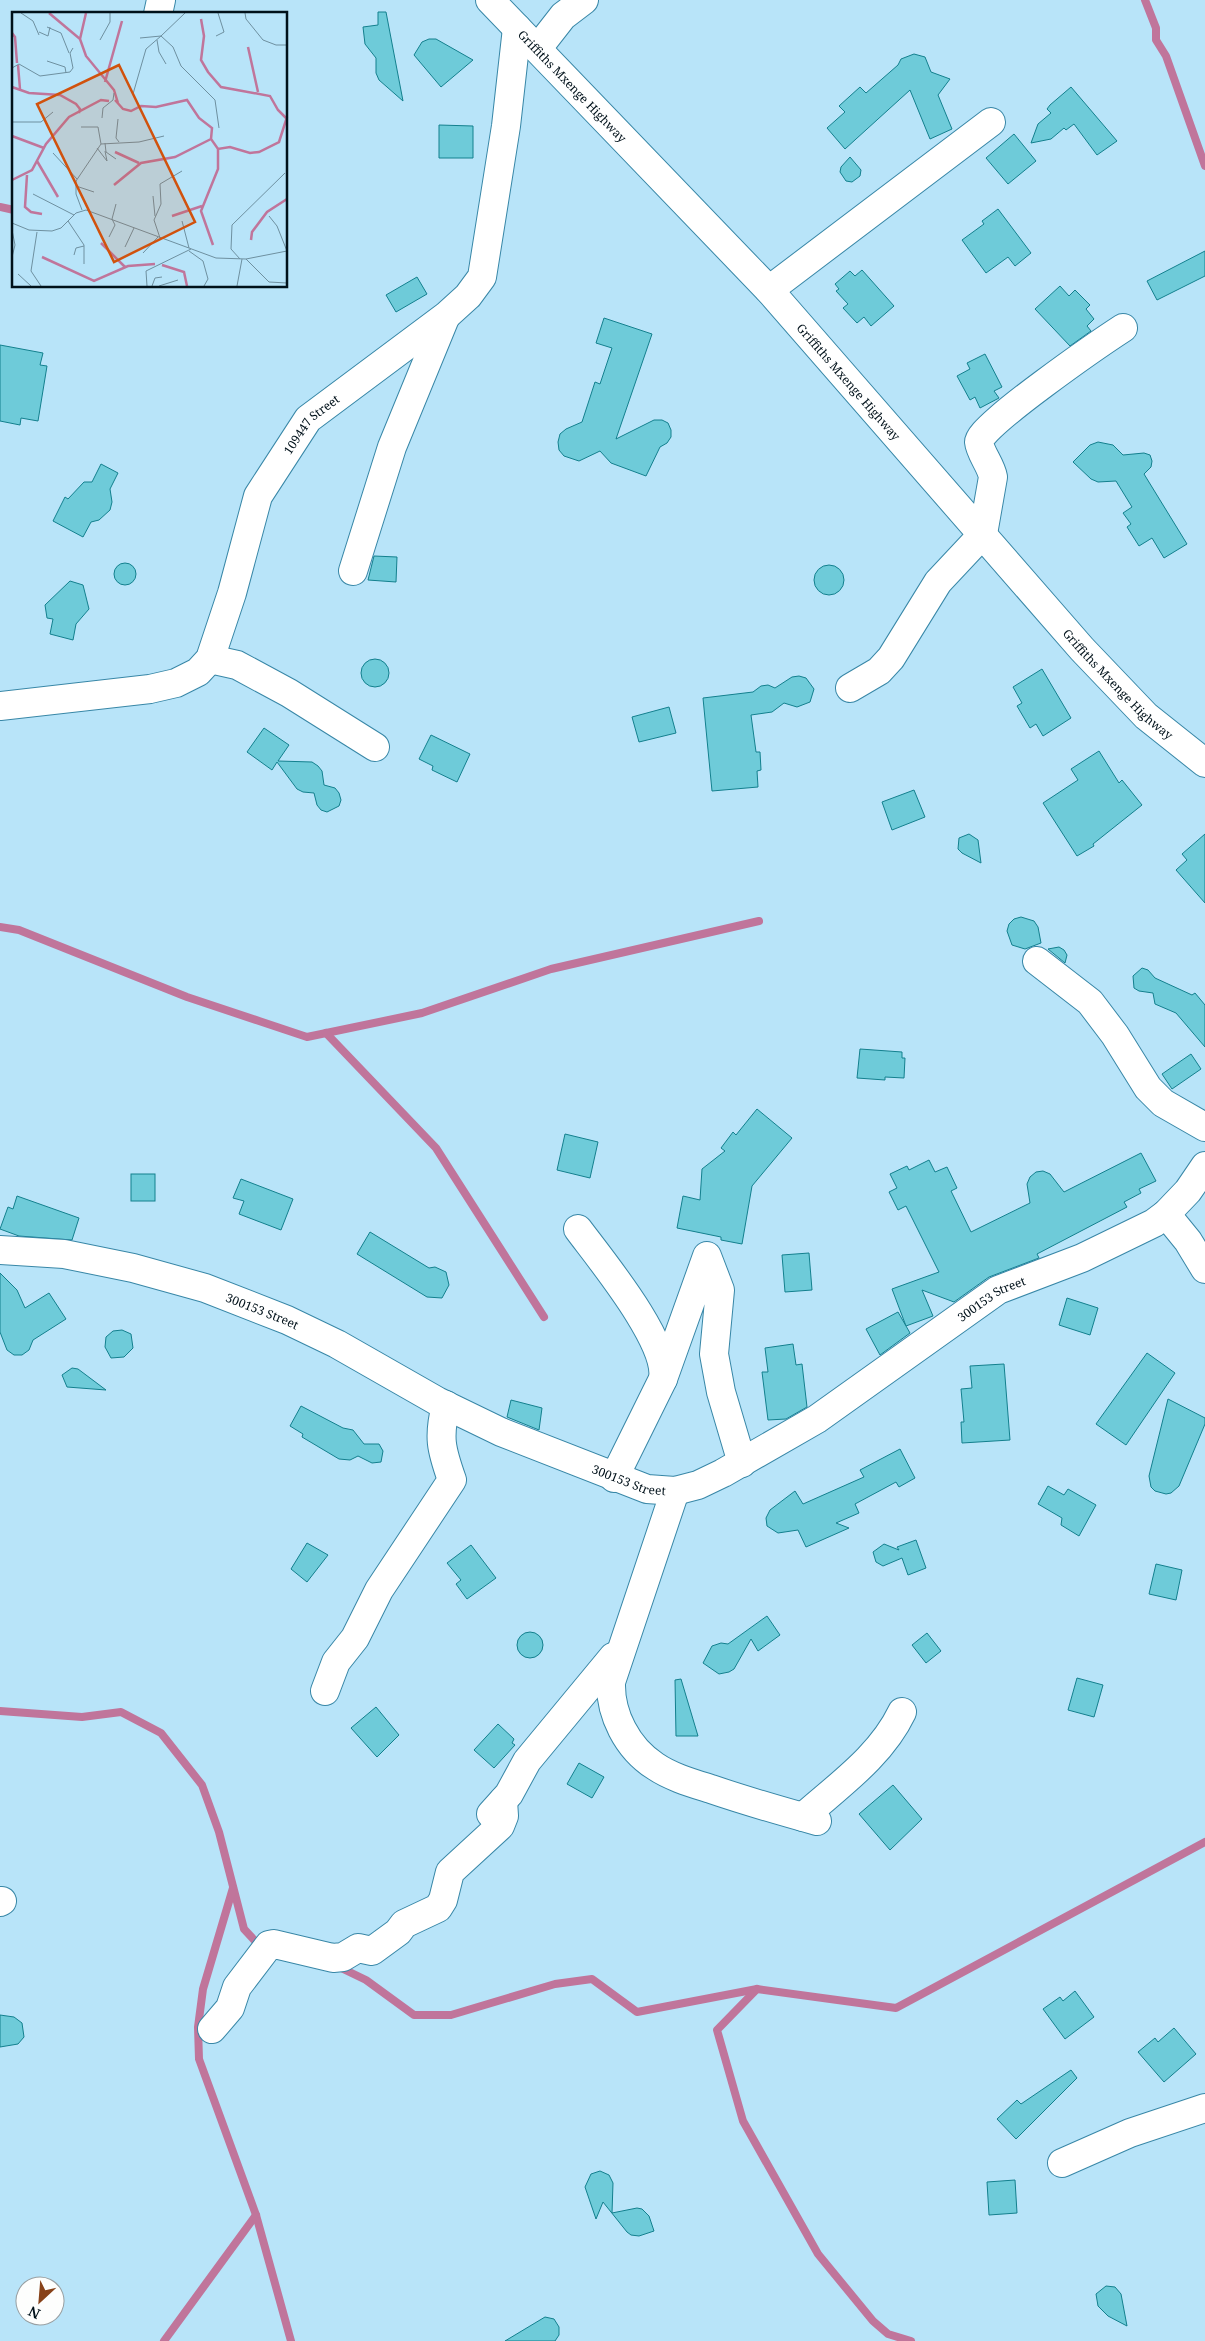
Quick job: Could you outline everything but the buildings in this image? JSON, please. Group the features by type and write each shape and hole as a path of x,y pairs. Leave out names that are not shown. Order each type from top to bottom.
{"street":[{"name":"Griffiths Mxenge Highway","path":"490,0 769,290 1082,649 1146,716 1205,763"},
{"path":"538,48 564,16 584,0"},
{"name":"109447 Street","path":"210,659 232,593 258,496 308,419 446,316 468,296 482,276 506,126 518,28"},
{"path":"769,290 990,122"},
{"path":"353,570 392,447 446,316"},
{"path":"850,688 878,671 891,658 938,582 983,534 993,477 992,468 979,442 981,435 989,426 1122,328"},
{"path":"0,706 150,689 176,683 198,672 210,659 237,665 289,693 375,747"},
{"path":"1036,961 1090,1002 1115,1035 1148,1088 1163,1103 1205,1127"},
{"name":"300153 Street","path":"0,1250 64,1254 133,1268 205,1288 287,1320 337,1344 446,1405 501,1432 614,1478 647,1489 675,1491 698,1484 742,1463 817,1419 998,1290 1082,1258 1154,1223 1166,1214 1188,1191 1205,1166"},
{"path":"1166,1214 1188,1241 1205,1270"},
{"path":"578,1229 623,1290 643,1322 661,1357 665,1370 663,1379"},
{"path":"614,1478 663,1379 707,1256 720,1290 714,1354 720,1392 742,1463"},
{"path":"325,1690 336,1662 355,1638 379,1590 452,1480 440,1432 446,1405"},
{"path":"675,1491 610,1682 610,1697 615,1714 631,1744 654,1766 674,1775 742,1800 810,1819 859,1769 895,1726 902,1712"},
{"path":"212,2029 230,2008 237,1987 269,1946 274,1944 333,1958 343,1957 358,1948 372,1952 398,1932 404,1924 438,1908 443,1900 450,1872 500,1826 504,1816 496,1809 527,1761 592,1685 623,1644"},
{"path":"1062,2163 1130,2133 1205,2108"}],"waterway":[{"path":"1145,0 1156,28 1156,40 1166,56 1205,166"},
{"path":"0,207 12,210"},
{"path":"0,927 19,930 187,997 307,1037 422,1013 551,969 759,921"},
{"path":"326,1033 436,1148 544,1317"},
{"path":"0,1711 82,1717 121,1712 161,1733 202,1785 219,1832 244,1929 257,1943 264,1944"},
{"path":"337,1966 366,1980 414,2015 451,2015 555,1984 592,1979 637,2012 757,1989 896,2008 1205,1842"},
{"path":"233,1888 203,1989 198,2027 199,2059 256,2215 291,2341"},
{"path":"757,1989 717,2030 743,2121 818,2254 873,2321 888,2334 911,2341"},
{"path":"164,2341 256,2215"}]}
